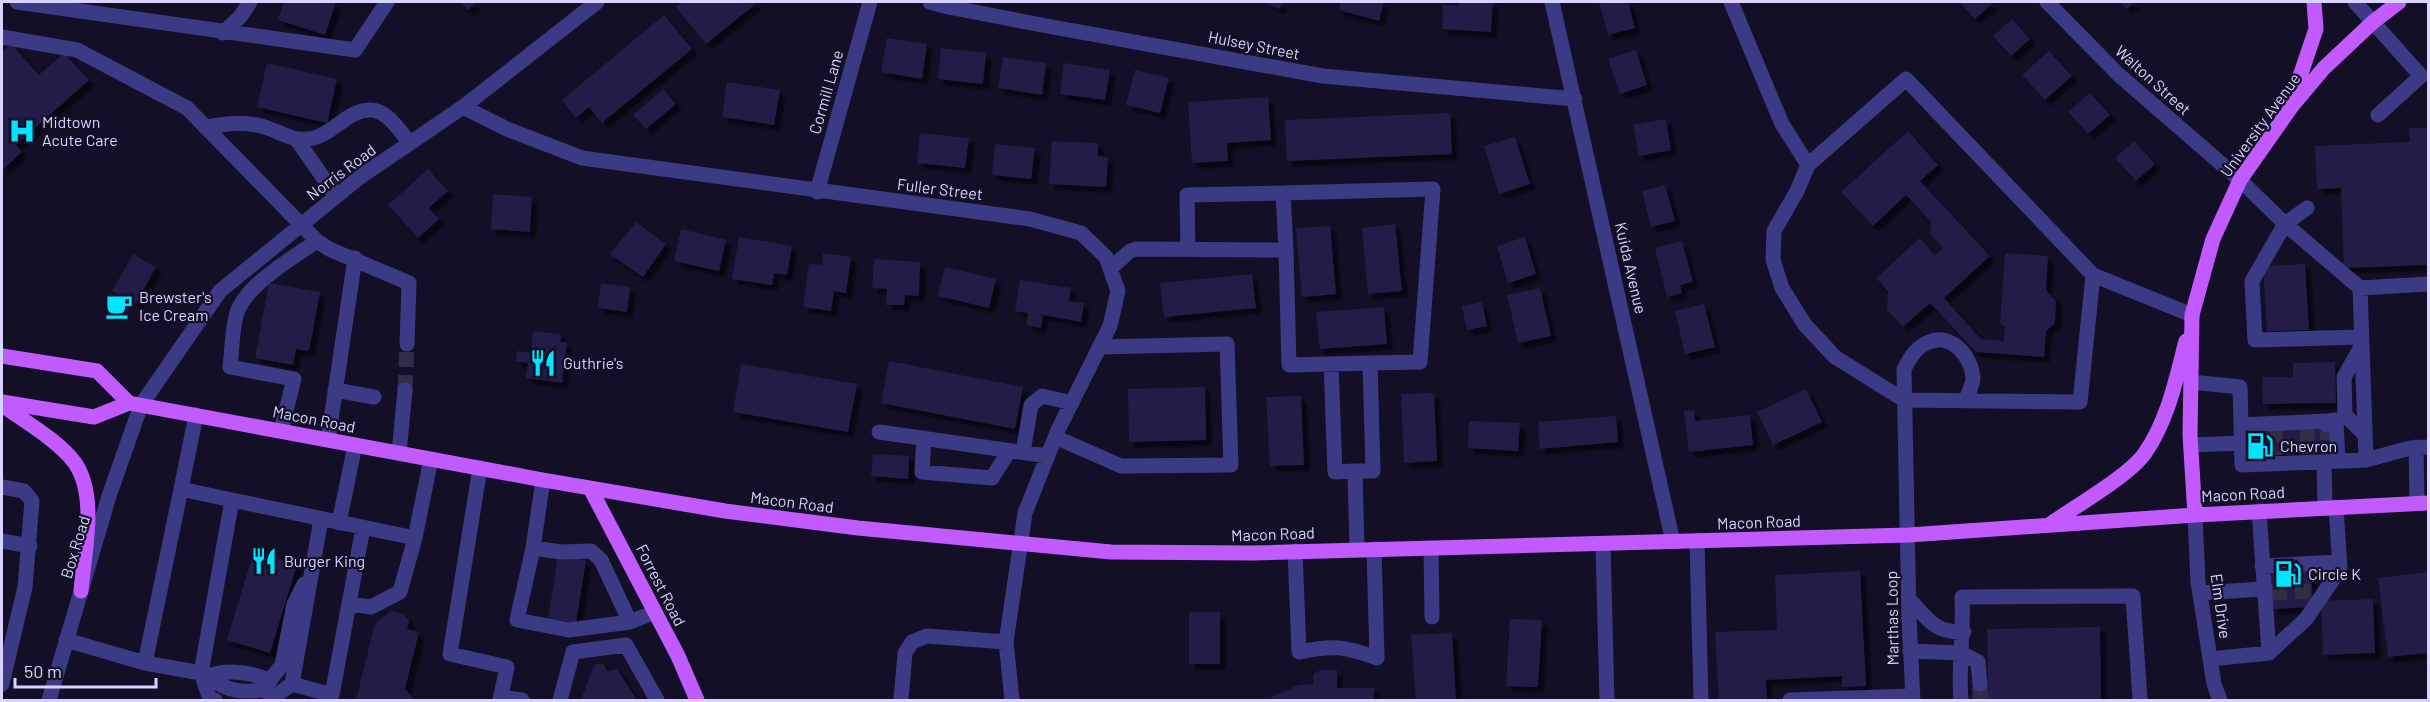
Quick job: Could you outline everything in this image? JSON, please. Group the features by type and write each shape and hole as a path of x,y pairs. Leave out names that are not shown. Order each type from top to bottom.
{"main road":[{"path":"2292,106 2316,29 2314,2"},
{"name":"University Avenue","path":"2195,515 2191,445 2192,315 2213,239 2240,180 2292,106 2324,68 2373,22 2399,2"},
{"path":"2049,525 2118,477 2144,454 2160,426 2172,395 2192,315"},
{"path":"2,356 97,371 135,404"},
{"path":"2,404 94,417 135,404"},
{"path":"2,404 51,441 74,462 84,481 88,502 81,591"},
{"name":"Macon Road","path":"135,404 543,480 726,511 858,528 1111,552 1295,552 1909,535 2259,511 2423,503"},
{"name":"Forrest Road","path":"590,488 678,656 697,700"}],"street":[{"path":"17,2 355,50 387,2"},
{"path":"223,33 240,17 250,2"},
{"name":"Norris Road","path":"135,404 220,291 360,177 463,107 597,2"},
{"name":"Cormill Lane","path":"817,192 870,2"},
{"name":"Hulsey Street","path":"930,2 1047,27 1323,76 1575,99"},
{"name":"Kuida Avenue","path":"1552,2 1673,542"},
{"path":"1731,2 1782,124 1808,165"},
{"name":"Walton Street","path":"2047,2 2119,75 2360,288"},
{"path":"2355,2 2425,76 2378,115"},
{"path":"2,37 77,50 187,108 316,241 328,249 409,283 407,344"},
{"path":"2092,276 2080,402 1904,399 1835,357 1805,325 1782,288 1773,260 1774,231 1797,191 1808,165 1906,79 2092,276 2192,315"},
{"name":"Fuller Street","path":"463,107 507,129 582,158 817,192 1030,219 1081,233 1106,257 1118,291 1110,326 1055,437 1025,513 1006,642 1012,700"},
{"path":"205,127 238,122 262,126 297,140 317,137 357,113 371,109 381,112 410,143"},
{"path":"297,140 336,196"},
{"path":"1188,249 1187,195 1433,189 1420,362 1289,365 1283,193"},
{"path":"2307,208 2285,224 2252,281 2255,340 2361,342"},
{"path":"281,431 294,379 230,367 236,314 250,293 276,269 316,241"},
{"path":"1110,269 1130,251 1136,249 1286,250"},
{"path":"328,440 354,258"},
{"path":"2366,460 2360,288 2428,284"},
{"path":"214,300 236,314"},
{"path":"1904,399 1904,369 1913,352 1930,341 1952,342 1969,358 1973,379 1966,400"},
{"path":"1055,437 1120,466 1231,465 1227,344 1100,347"},
{"path":"1331,364 1335,472 1373,471 1370,363"},
{"path":"2191,382 2240,387 2251,426 2242,443 2242,465 2256,460 2308,458 2366,460 2422,447 2423,503"},
{"path":"335,390 374,397"},
{"path":"399,453 405,390"},
{"path":"924,438 922,472 992,478 1016,452 1031,405 1042,396 1072,403"},
{"name":"Marthas Loop","path":"1904,399 1913,698"},
{"name":"Box Road","path":"49,700 135,404"},
{"path":"145,663 196,415"},
{"path":"2210,659 2269,653 2306,619 2320,590 2340,569 2330,507 2329,459 2336,420 2327,423 2251,426"},
{"path":"879,432 1048,456"},
{"path":"2191,445 2242,443"},
{"path":"339,523 356,445"},
{"path":"349,604 371,607 400,592 415,538 431,459"},
{"path":"480,468 450,654 507,667 501,699 522,700"},
{"path":"1355,471 1357,549"},
{"path":"543,480 533,548 517,620 569,630 630,622 655,612"},
{"path":"2,487 24,491 32,501 25,587 2,684"},
{"path":"181,489 415,538"},
{"path":"215,700 210,699 205,674 232,500"},
{"path":"2259,511 2269,653"},
{"name":"Elm Drive","path":"2195,515 2200,593 2214,684 2220,700"},
{"path":"270,700 292,684 321,519"},
{"path":"292,684 332,698 363,528"},
{"path":"2,541 30,546"},
{"path":"1697,542 1701,700"},
{"path":"1603,544 1607,700"},
{"path":"533,548 561,552 591,551 601,560 630,622"},
{"path":"1431,548 1432,617"},
{"path":"1295,552 1299,652 1328,646 1351,648 1377,658 1374,549"},
{"path":"2262,566 2339,562"},
{"path":"66,640 145,663 205,674 220,685 247,693 262,690 282,665 294,604 313,566"},
{"path":"2200,593 2266,592"},
{"path":"1961,700 1959,674 1964,632 1962,597 2133,596 2140,700"},
{"path":"1909,599 1929,621 1946,633 1964,632"},
{"path":"901,700 905,653 912,642 927,636 1006,642"},
{"path":"560,700 573,652 626,645 657,700"},
{"path":"1910,651 1961,653 1978,662 1980,684"},
{"path":"1790,700 1913,698"}],"building":[{"path":"284,2 336,2 325,35 278,20"},
{"path":"460,2 477,2 468,10"},
{"path":"682,2 758,2 706,44 676,7"},
{"path":"1264,2 1283,2 1279,9"},
{"path":"1341,2 1384,2 1379,21 1339,10"},
{"path":"1459,2 1493,2 1491,32 1442,29 1443,5 1459,6"},
{"path":"1599,2 1628,2 1635,28 1608,35"},
{"path":"1959,2 1994,2 1975,19"},
{"path":"2120,2 2135,2 2127,9"},
{"path":"664,15 692,49 602,123 589,107 576,118 562,100"},
{"path":"2012,19 2030,39 2011,56 1993,36"},
{"path":"887,38 927,44 922,79 881,72"},
{"path":"11,44 39,75 64,53 89,80 16,145 22,152 2,170 2,52"},
{"path":"941,48 986,53 983,84 938,79"},
{"path":"1636,50 1647,85 1620,94 1608,59"},
{"path":"2049,51 2072,76 2045,100 2022,75"},
{"path":"1003,57 1046,63 1042,95 998,88"},
{"path":"267,63 337,79 327,123 257,107"},
{"path":"1064,63 1110,70 1105,100 1060,94"},
{"path":"1135,70 1169,78 1160,113 1126,105"},
{"path":"727,82 780,90 774,125 722,117"},
{"path":"663,89 676,104 646,129 633,115"},
{"path":"2090,93 2110,115 2088,134 2068,112"},
{"path":"1268,97 1271,140 1227,143 1228,161 1192,163 1188,102"},
{"path":"1450,113 1452,154 1287,161 1285,120"},
{"path":"1666,119 1671,150 1639,156 1633,125"},
{"path":"2409,128 2428,128 2428,265 2344,268 2341,188 2317,189 2315,146 2410,142"},
{"path":"1908,131 1938,165 1920,181 1990,256 1944,298 1981,339 2004,341 2005,327 2000,323 2005,253 2048,256 2046,290 2056,301 2055,323 2046,331 2044,357 1976,352 1930,303 1903,327 1887,310 1888,291 1876,278 1920,238 1935,255 1943,248 1930,234 1931,222 1906,195 1873,226 1841,192"},
{"path":"920,133 969,138 965,168 917,163"},
{"path":"1515,137 1530,184 1499,194 1484,146"},
{"path":"1052,141 1098,143 1098,156 1108,157 1106,187 1049,184"},
{"path":"2134,141 2155,164 2136,181 2115,158"},
{"path":"995,144 1035,148 1031,179 992,175"},
{"path":"428,169 448,191 429,208 439,219 418,238 388,205"},
{"path":"1665,185 1675,221 1651,227 1642,191"},
{"path":"493,194 532,197 530,232 491,229"},
{"path":"636,222 666,244 643,277 610,254"},
{"path":"1395,224 1402,291 1368,294 1362,228"},
{"path":"1330,226 1336,294 1302,297 1296,228"},
{"path":"681,229 726,240 719,271 674,261"},
{"path":"739,237 792,246 787,275 774,273 772,285 732,279"},
{"path":"1525,237 1536,274 1508,283 1497,246"},
{"path":"1682,241 1693,282 1680,285 1682,293 1667,297 1655,248"},
{"path":"823,253 851,257 846,293 834,291 831,311 803,307 809,264 822,265"},
{"path":"133,254 156,267 136,304 112,291"},
{"path":"874,259 920,262 919,296 905,295 904,305 886,305 887,289 872,288"},
{"path":"2305,264 2309,330 2267,331 2263,266"},
{"path":"945,267 996,279 989,308 938,296"},
{"path":"1252,274 1256,308 1164,317 1160,283"},
{"path":"1020,280 1071,288 1069,301 1084,303 1081,322 1043,315 1041,328 1026,325 1028,313 1015,311"},
{"path":"269,283 320,292 309,351 296,349 293,365 255,358"},
{"path":"601,283 630,287 627,312 598,308"},
{"path":"1540,288 1551,336 1518,343 1507,295"},
{"path":"1482,302 1487,326 1467,330 1462,306"},
{"path":"1704,304 1715,347 1685,354 1675,311"},
{"path":"1384,307 1387,344 1320,349 1316,312"},
{"path":"533,331 561,334 560,342 567,342 562,383 526,378 528,363 516,361 517,351 531,353"},
{"path":"889,361 1023,387 1015,429 881,403"},
{"path":"2335,362 2336,403 2263,404 2262,377 2293,377 2293,363"},
{"path":"741,364 857,384 848,432 733,412"},
{"path":"1205,387 1206,440 1129,442 1128,389"},
{"path":"1806,389 1822,422 1773,445 1757,412"},
{"path":"1434,393 1437,461 1404,463 1401,394"},
{"path":"1301,396 1304,465 1270,466 1266,397"},
{"path":"1694,410 1695,421 1750,415 1753,445 1689,452 1684,411"},
{"path":"1616,416 1618,442 1540,449 1538,422"},
{"path":"1469,421 1520,423 1518,451 1468,448"},
{"path":"2330,425 2332,452 2249,457 2247,429"},
{"path":"873,454 909,456 908,479 871,476"},
{"path":"254,551 297,565 270,653 227,640"},
{"path":"558,556 586,560 576,623 548,619"},
{"path":"2311,569 2313,607 2273,609 2271,571"},
{"path":"1860,571 1866,686 1842,687 1842,676 1766,680 1767,700 1719,700 1715,632 1777,630 1775,575"},
{"path":"2428,572 2428,653 2388,657 2378,578"},
{"path":"2373,599 2375,653 2323,655 2321,601"},
{"path":"392,611 403,614 409,621 407,629 419,632 405,689 415,700 356,700 375,623"},
{"path":"1189,612 1220,612 1220,664 1189,664"},
{"path":"1510,619 1542,620 1538,687 1506,686"},
{"path":"2100,627 2101,700 1972,700 1972,684 1988,684 1987,629"},
{"path":"1452,633 1456,700 1416,700 1411,635"},
{"path":"603,663 607,671 617,669 637,700 581,700 594,665"},
{"path":"1321,670 1337,670 1337,688 1374,688 1374,700 1273,700 1271,697 1299,685 1313,684 1313,674"}],"tunnel":[{"path":"405,390 407,344"},
{"path":"2327,425 2328,453"},
{"path":"2307,426 2308,454"},
{"path":"2275,428 2276,455"},
{"path":"2255,429 2256,456"},
{"path":"2272,593 2312,591"},
{"path":"1980,684 1981,700"}],"place":[{"name":"Midtown Acute Care","path":"22,131"},
{"name":"Brewster's Ice Cream","path":"119,306"},
{"name":"Guthrie's","path":"543,363"},
{"name":"Chevron","path":"2260,446"},
{"name":"Burger King","path":"264,561"},
{"name":"Circle K","path":"2288,574"}]}
